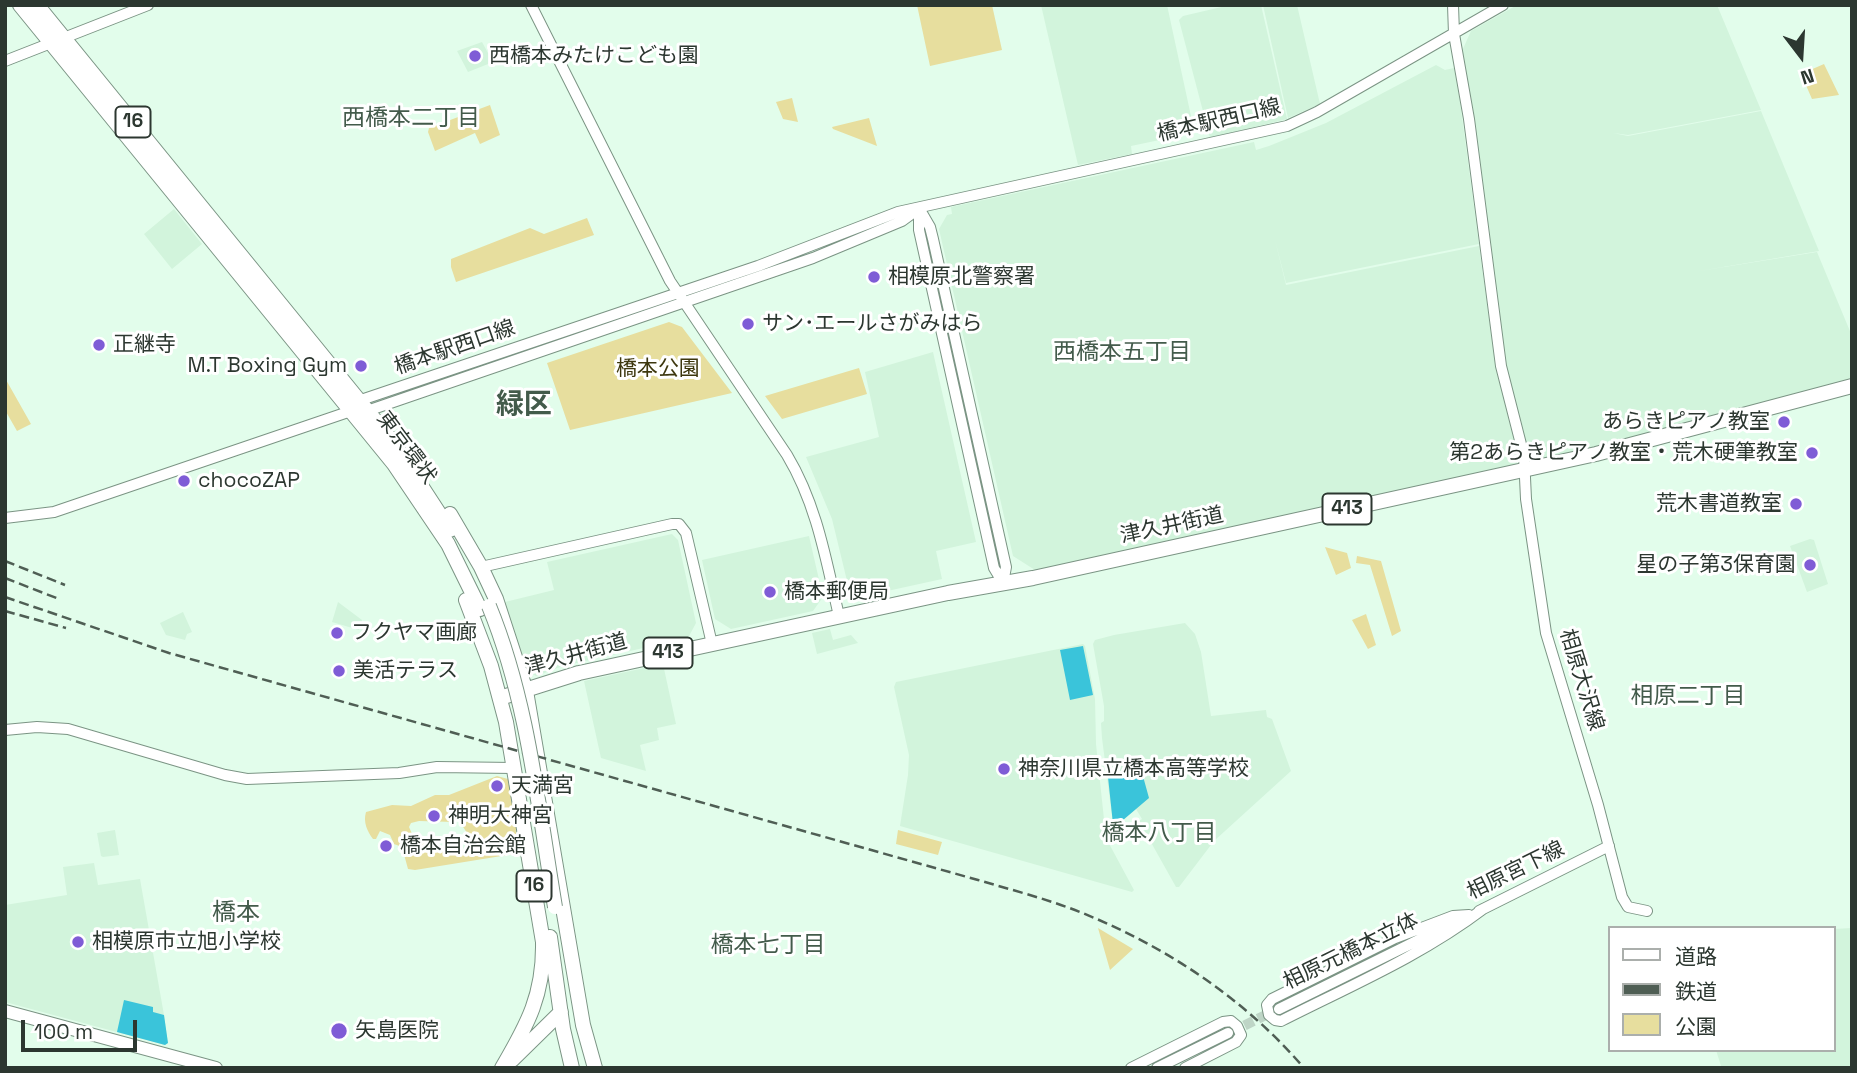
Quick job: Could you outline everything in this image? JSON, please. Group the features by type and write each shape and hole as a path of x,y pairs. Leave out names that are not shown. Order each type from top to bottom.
{"highway":[{"name":"東京環状","path":"20,5 58,40"},
{"name":"東京環状","path":"37,5 58,40 246,284 411,468 462,550 511,668 519,699 567,1008"},
{"name":"津久井街道","path":"500,698 579,673 1525,471 1655,440 1852,386"},
{"name":"東京環状","path":"359,408 448,544 485,608"},
{"name":"16","path":"411,468 428,484 447,509 481,567 512,642 526,691 583,1025 595,1068"},
{"name":"16","path":"414,492 414,503 442,551 478,628 500,698 543,942 543,973 538,995 527,1024 503,1068"},
{"path":"521,806 526,809 541,806 545,801"},
{"name":"16","path":"503,1068 567,1008"},
{"name":"16","path":"567,1008 572,1068"},
{"name":"16","path":"567,1008 585,1068"}],"main road":[{"path":"5,1011 216,1068"}],"street":[{"path":"5,61 148,5"},
{"path":"531,5 684,304 796,471 815,514 839,616"},
{"name":"相原大沢線","path":"1453,5 1454,34 1469,118 1501,366 1524,456 1539,597 1546,633 1622,897 1628,907 1647,911"},
{"name":"橋本駅西口線","path":"5,518 54,512 359,408 809,247 898,212 1278,129 1317,112 1503,5"},
{"path":"919,208 919,230 994,568 1003,583"},
{"name":"橋本駅西口線","path":"359,408 456,380 684,304 842,247 902,221 919,208"},
{"path":"481,567 679,524 686,533 712,644"},
{"path":"5,730 37,727 68,729 247,779 399,773 437,767 514,768"},
{"name":"相原宮下線","path":"1440,930 1609,846"},
{"path":"1469,915 1453,916 1395,938 1288,991 1269,1002 1269,1015 1281,1021 1372,976 1455,930 1483,909"},
{"name":"相原元橋本立体","path":"1279,1009 1440,930"},
{"path":"1131,1068 1223,1022 1231,1021 1236,1024 1241,1035 1236,1042 1185,1068"},
{"path":"1157,1068 1228,1034"}],"shaded area":[{"path":"1041,5 1167,5 1193,133 1131,146 1132,154 1078,165"},
{"path":"1230,5 1261,5 1287,119 1210,138 1179,20 1183,16"},
{"path":"1263,5 1297,5 1320,104 1288,118"},
{"path":"1517,5 1717,5 1761,110 1628,135 1613,133 1628,136 1761,111 1819,251 1693,272 1817,252 1852,336 1852,379 1650,435 1537,460 1530,457 1505,366 1462,51 1471,31"},
{"name":"西橋本みたけこども園","path":"482,42 493,62 468,72 457,51"},
{"path":"1436,65 1445,70 1454,68 1479,244 1286,283 1275,240 1286,285 1479,246 1496,368 1519,460 1515,465 1035,570 1013,556 939,229 947,215 952,214 951,207 1254,142 1256,150 1326,123"},
{"path":"174,209 202,244 172,269 144,234"},
{"path":"933,352 976,542 936,551 942,579 860,597 849,589 832,519 806,457 879,437 865,372"},
{"path":"672,534 678,540 696,623 688,638 563,666 536,676 526,670 505,602 554,590 547,562"},
{"path":"809,536 823,597 813,611 731,629 715,619 702,560"},
{"name":"星の子第3保育園","path":"1814,540 1828,584 1807,592 1790,546"},
{"path":"338,602 362,620 359,630 332,622"},
{"path":"183,612 192,632 187,634 185,640 166,635 160,623"},
{"path":"1185,623 1195,634 1201,652 1211,716 1266,710 1267,717 1272,719 1291,771 1214,841 1179,887 1176,887 1139,821 1142,819 1136,809 1116,826 1113,824 1102,738 1104,706 1093,644 1095,640 1114,635"},
{"path":"830,629 833,640 851,635 858,643 817,654 812,633"},
{"name":"神奈川県立橋本高等学校","path":"1083,644 1095,699 1096,744 1106,838 1134,890 1132,892 900,826 909,755 894,687 896,682"},
{"path":"663,664 676,724 657,728 659,740 640,745 646,771 601,758 584,681"},
{"path":"115,830 119,855 103,857 97,833"},
{"name":"相模原市立旭小学校","path":"94,863 98,885 140,879 164,1015 168,1043 165,1045 5,1002 5,905 67,895 63,867"},
{"path":"1852,928 1852,1068 1721,1066 1717,1052 1836,1052 1836,929"}],"green space":[{"path":"917,5 992,5 1002,50 930,66"},
{"path":"1824,64 1839,95 1812,99 1801,74"},
{"path":"792,98 798,122 783,119 776,102"},
{"path":"490,105 500,135 480,144 475,133 435,151 429,128"},
{"path":"869,118 877,146 832,127"},
{"path":"587,218 594,235 456,282 451,259 530,228 544,234"},
{"name":"橋本公園","path":"669,322 682,327 732,393 570,430 547,363"},
{"path":"859,368 867,394 782,419 765,396"},
{"path":"5,378 31,424 17,431 5,410"},
{"path":"1325,547 1347,553 1351,568 1336,575"},
{"path":"1357,556 1381,561 1401,631 1392,636 1370,565 1356,563"},
{"path":"1366,614 1376,645 1368,649 1352,620"},
{"name":"神明大神宮","path":"497,776 508,779 520,853 408,869 402,847 394,844 390,835 380,831 376,839 373,839 367,830 366,812 392,805 411,806 435,795 449,795","holes":["462,815 460,822 474,844 466,850 429,854 424,843 413,836 409,827 411,823 419,821 454,822"]},
{"path":"898,830 942,842 938,855 896,844"},
{"path":"1098,928 1133,949 1110,970"}],"water":[{"path":"1083,646 1093,695 1070,700 1060,650"},
{"path":"1141,769 1149,798 1116,826 1113,824 1108,777"},
{"path":"124,1000 153,1007 153,1012 164,1015 168,1043 165,1045 117,1032"}],"tunnel":[{"path":"1231,1032 1276,1010"}],"railway":[{"path":"5,561 65,585"},
{"path":"5,578 59,599"},
{"path":"5,597 169,653 1068,907 1142,941 1201,977 1256,1019 1304,1068"},
{"path":"5,611 66,628"}],"place":[{"name":"西橋本みたけこども園","path":"475,56"},
{"name":"相模原北警察署","path":"874,277"},
{"name":"サン･エールさがみはら","path":"748,324"},
{"name":"正継寺","path":"99,345"},
{"name":"M.T Boxing Gym","path":"361,366"},
{"name":"あらきピアノ教室","path":"1784,422"},
{"name":"第2あらきピアノ教室・荒木硬筆教室","path":"1812,453"},
{"name":"chocoZAP","path":"184,481"},
{"name":"荒木書道教室","path":"1796,504"},
{"name":"星の子第3保育園","path":"1810,565"},
{"name":"橋本郵便局","path":"770,592"},
{"name":"フクヤマ画廊","path":"337,633"},
{"name":"美活テラス","path":"339,671"},
{"name":"神奈川県立橋本高等学校","path":"1004,769"},
{"name":"天満宮","path":"497,786"},
{"name":"神明大神宮","path":"434,816"},
{"name":"橋本自治会館","path":"386,846"},
{"name":"相模原市立旭小学校","path":"78,942"},
{"name":"矢島医院","path":"339,1031"}],"district":[{"name":"西橋本二丁目","path":"411,119"},
{"name":"西橋本五丁目","path":"1122,353"},
{"name":"緑区","path":"524,405"},
{"name":"相原二丁目","path":"1688,697"},
{"name":"橋本八丁目","path":"1159,834"},
{"name":"橋本","path":"236,913"},
{"name":"橋本七丁目","path":"768,946"}]}
